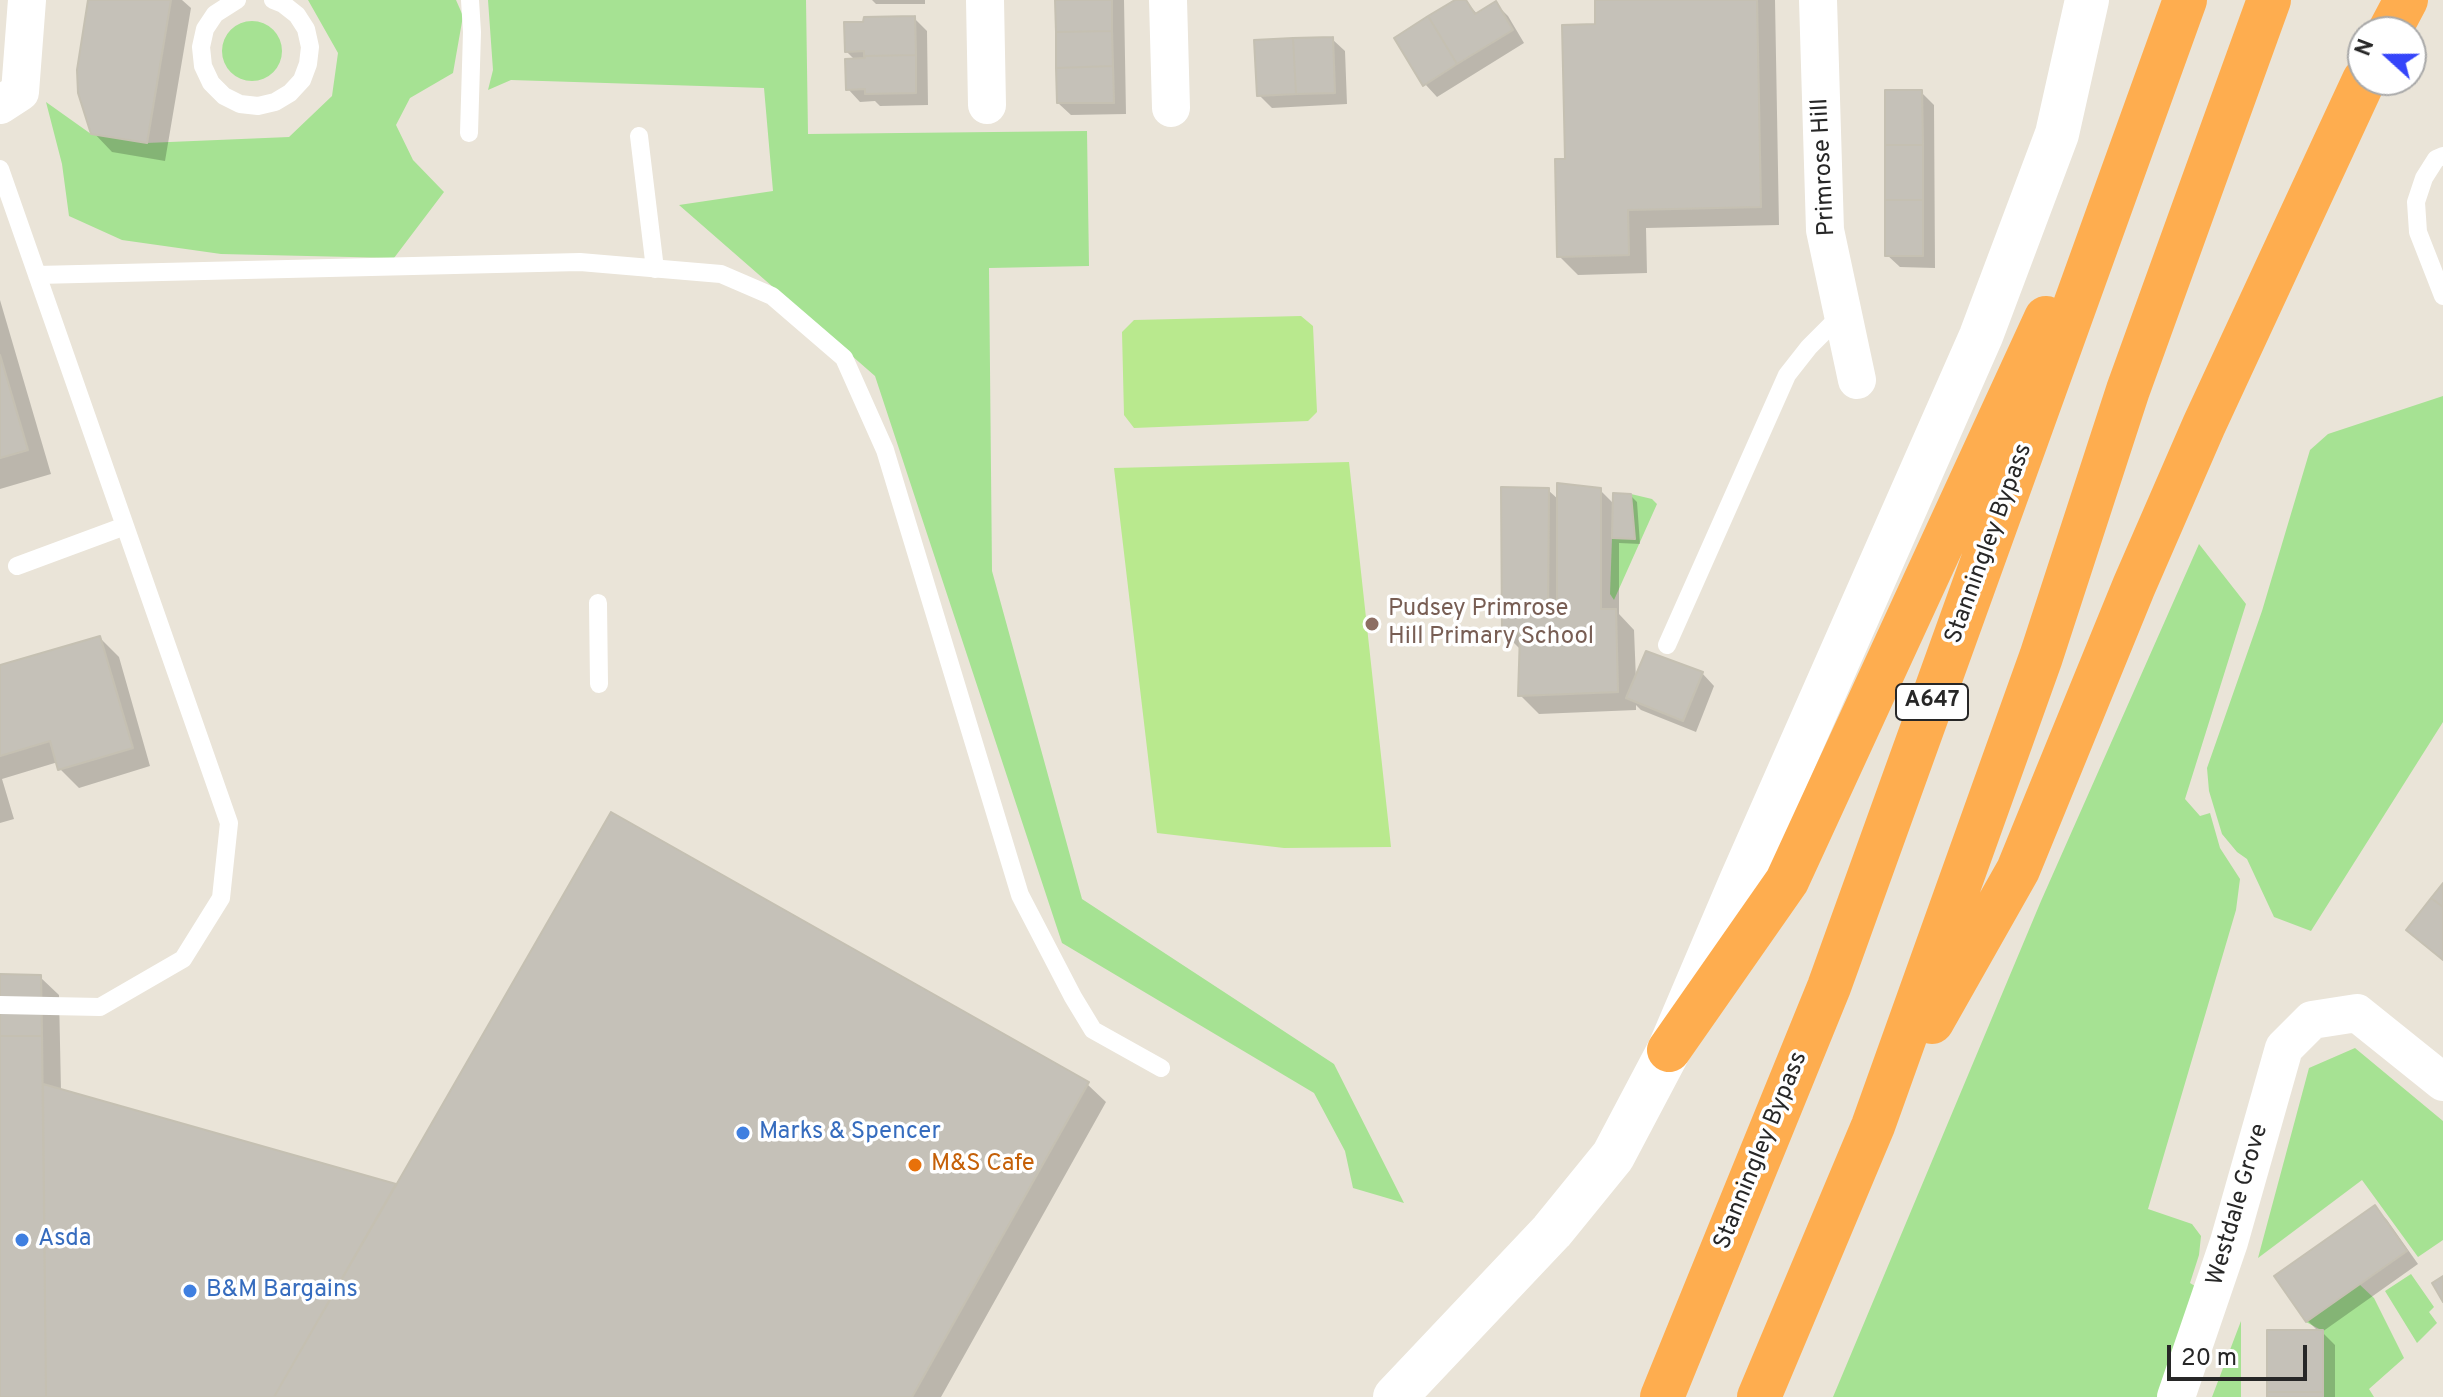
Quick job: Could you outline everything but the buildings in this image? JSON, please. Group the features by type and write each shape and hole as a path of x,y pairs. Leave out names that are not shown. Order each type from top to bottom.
{"highway":[{"name":"Stanningley Bypass","path":"1662,1397 1829,987 2185,0"},
{"path":"1759,1397 1873,1126 2041,657 2128,390 2269,0"},
{"path":"1873,1126 2018,870 2191,454 2357,96"},
{"name":"A647","path":"1669,1050 1787,881 2018,374 2144,118"}],"main road":[{"path":"1395,1397 1552,1231 1613,1156 1669,1050 1981,336 2057,134 2087,0"}],"street":[{"path":"0,105 20,92 27,0"},
{"path":"985,0 987,105"},
{"path":"1168,0 1171,108"},
{"name":"Primrose Hill","path":"1818,0 1825,230 1857,380"},
{"name":"Westdale Grove","path":"2176,1397 2229,1242 2284,1048 2312,1020 2357,1013 2440,1074"}],"lane":[{"path":"237,0 215,14 205,29 201,47 203,66 211,83 224,96 240,104 258,106 275,102 290,93 302,80 308,64 310,47 306,29 297,15 279,1"},
{"path":"469,133 470,0"},
{"path":"639,136 655,269"},
{"path":"2443,156 2436,159 2424,178 2416,202 2418,232 2443,296"},
{"path":"0,169 229,823 221,898 183,959 100,1007 0,1005"},
{"path":"37,275 580,262 721,274 772,296 844,358 885,450 1020,895 1093,1030 1161,1068"},
{"path":"1667,645 1787,375 1809,347 1843,313"},
{"path":"17,566 125,526"},
{"path":"598,603 599,684"}],"green space":[{"path":"308,0 456,0 463,16 453,73 410,98 396,125 413,160 444,192 394,258 221,254 122,240 69,216 62,164 46,102 91,134 146,143 289,137 332,96 338,53"},
{"path":"488,0 806,0 808,134 1087,131 1089,266 989,268 992,571 1082,899 1334,1064 1404,1203 1353,1188 1345,1151 1314,1093 1062,943 875,376 679,205 773,191 764,88 511,80 488,90 493,70"},
{"path":"252,21 264,23 273,30 280,39 280,63 273,72 264,79 252,81 240,79 231,72 224,63 222,51 224,39 231,30 240,23"},
{"path":"1301,316 1313,326 1317,412 1308,421 1134,428 1124,415 1122,332 1134,320"},
{"path":"2443,396 2443,722 2311,931 2274,917 2247,859 2222,834 2209,791 2207,768 2262,611 2310,450 2328,434"},
{"path":"1349,462 1391,847 1284,848 1157,833 1114,468"},
{"path":"1631,494 1652,499 1657,504 1614,600 1610,594 1612,538 1635,539"},
{"path":"2199,544 2246,604 2185,799 2200,816 2210,813 2220,848 2240,879 2236,910 2148,1209 2192,1224 2201,1236 2190,1283 2203,1291 2168,1397 1833,1397 2041,901"},
{"path":"2355,1048 2443,1121 2443,1240 2418,1257 2362,1180 2258,1258 2309,1068"},
{"path":"2411,1274 2434,1307 2429,1312 2437,1323 2417,1343 2385,1291"},
{"path":"2359,1284 2374,1298 2404,1358 2369,1389 2374,1397 2323,1397 2323,1331 2306,1322"},
{"path":"2241,1321 2241,1397 2212,1397"}],"place":[{"name":"Pudsey Primrose Hill Primary School","path":"1372,624"},
{"name":"Marks & Spencer","path":"743,1133"},
{"name":"M&S Cafe","path":"915,1165"},
{"name":"Asda","path":"22,1240"},
{"name":"B&M Bargains","path":"190,1291"}]}
